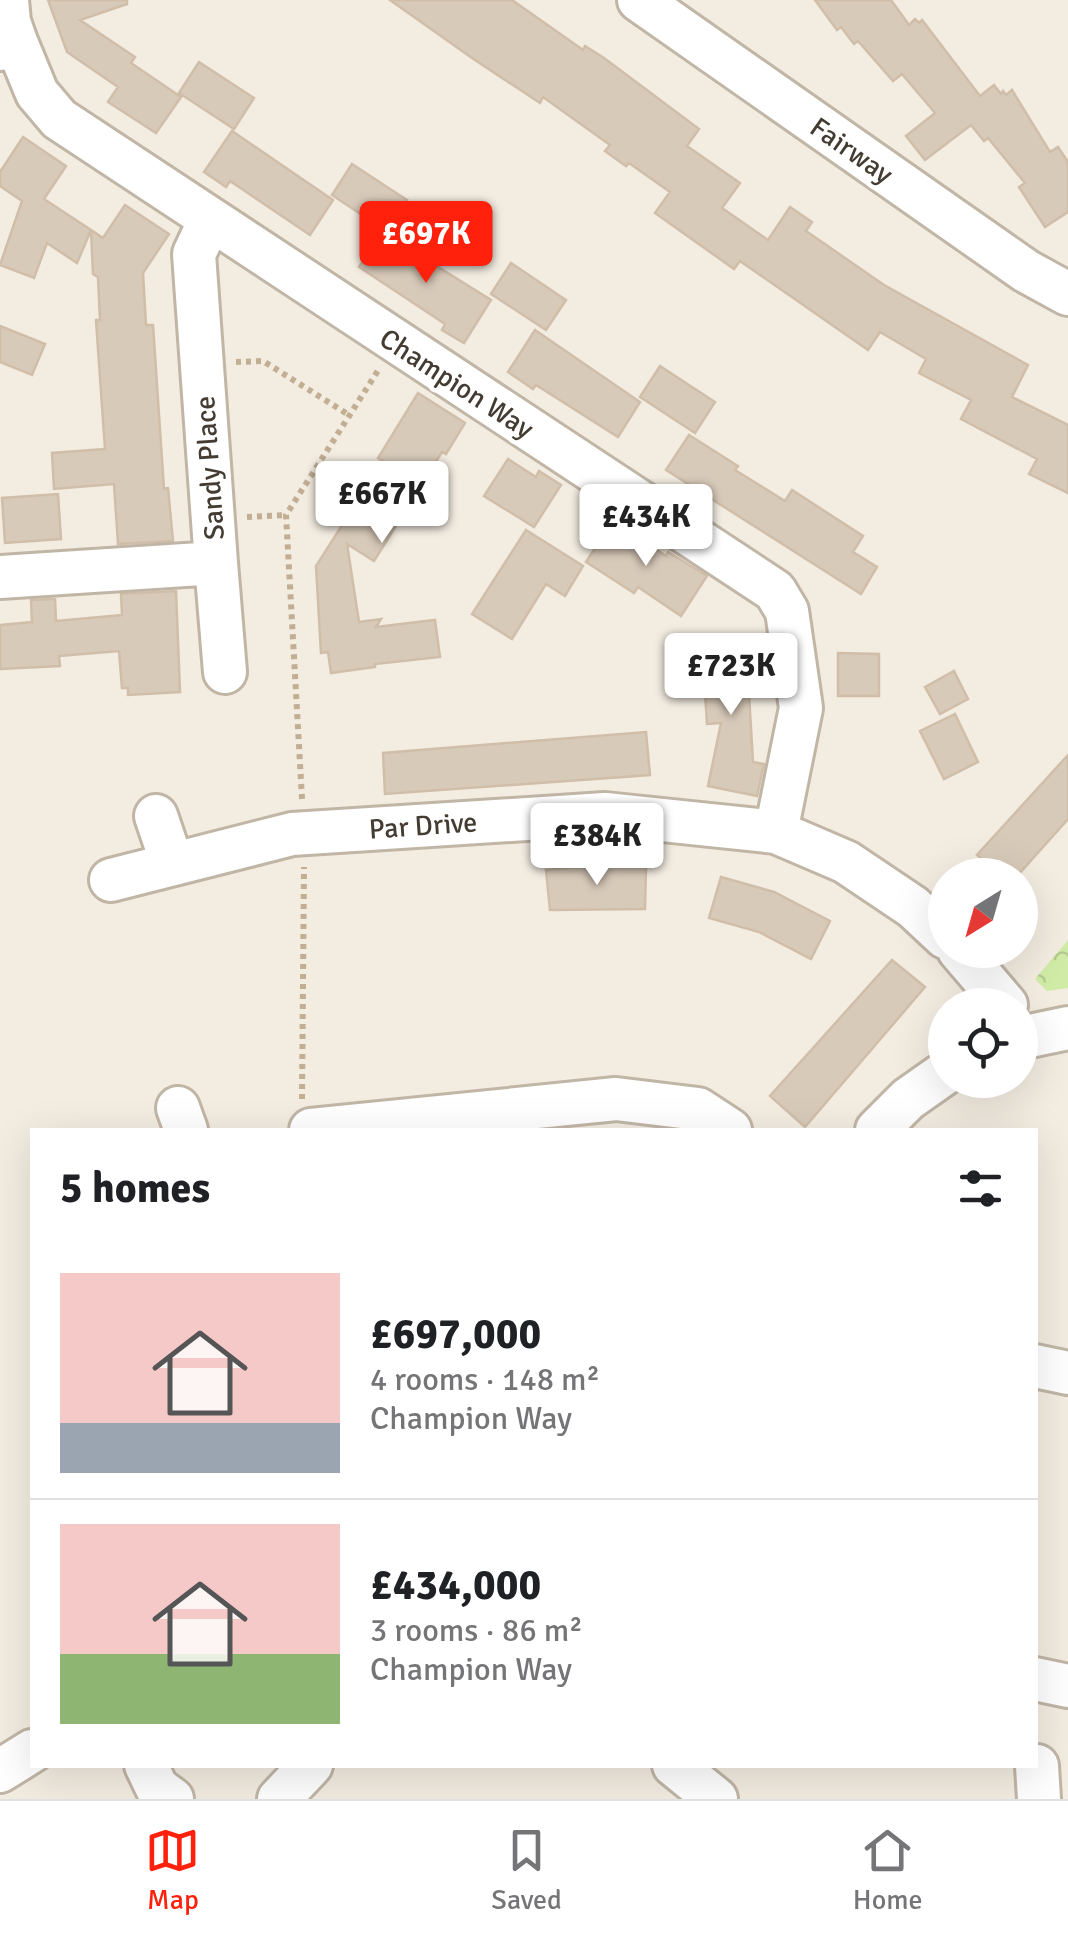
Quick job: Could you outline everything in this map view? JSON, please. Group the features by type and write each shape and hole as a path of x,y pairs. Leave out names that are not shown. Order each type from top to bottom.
{"street":[{"name":"Champion Way","path":"7,0 8,46 45,106 77,132 774,591 787,611 801,708 776,832"},
{"name":"Fairway","path":"639,0 1026,271 1068,294"},
{"name":"Sandy Place","path":"0,577 216,563 194,254 210,220"},
{"path":"216,563 225,672"},
{"name":"Par Drive","path":"112,880 304,833 606,814 776,832 846,862 913,906 928,921"},
{"path":"156,816 172,863"},
{"path":"975,968 992,988"},
{"path":"1038,1034 1068,1028"},
{"path":"879,1128 928,1085"},
{"path":"307,1120 616,1099 698,1109 727,1128"},
{"path":"1038,1367 1068,1374"},
{"path":"1038,1680 1068,1686"},
{"path":"0,1771 30,1751"},
{"path":"147,1768 157,1788 172,1799"},
{"path":"279,1799 307,1768"},
{"path":"678,1768 716,1799"}],"path":[{"path":"307,1120 304,833 286,515 395,343"},
{"path":"202,364 264,361 349,415"}],"green space":[{"path":"1068,940 1068,988 1047,991 1035,979"}],"building":[{"path":"48,0 127,0 127,4 80,20 135,57 131,63 181,97 156,133 108,102 118,87 67,52"},
{"path":"390,0 512,0 583,50 585,46 604,58 699,129 687,146 740,183 722,208 768,240 790,207 812,222 806,231 884,285 1028,365 1012,397 1068,425 1068,493 1029,474 1037,459 961,419 971,400 919,373 926,359 880,332 868,350 740,261 734,269 655,213 670,192 605,151 610,145 543,97 540,103"},
{"path":"815,0 891,0 909,25 915,19 919,23 922,20 980,96 994,85 1001,94 1012,90 1050,152 1058,147 1068,162 1068,212 1045,227 1019,187 1025,183 988,138 984,141 971,125 925,160 906,136 935,113 902,74 893,81 858,41 854,44 841,27 837,30"},
{"path":"199,62 254,98 234,129 179,93"},
{"path":"232,131 333,200 310,235 230,181 226,187 204,172"},
{"path":"23,137 66,166 44,199 91,230 77,263 47,243 34,278 0,265 22,201 0,186 0,172"},
{"path":"352,164 407,200 386,231 332,195"},
{"path":"125,205 169,234 143,273 146,325 153,325 164,489 168,488 173,541 118,544 114,484 54,489 52,453 105,449 96,320 100,320 98,277 93,274 91,230 103,238"},
{"path":"382,232 491,300 464,343 442,330 445,324 359,267"},
{"path":"511,263 566,300 546,330 491,294"},
{"path":"0,326 45,344 32,375 0,362"},
{"path":"535,330 640,402 618,437 536,385 533,389 508,372"},
{"path":"660,366 715,402 695,433 640,397"},
{"path":"418,393 465,423 446,454 442,452 374,561 347,544 359,622 381,619 376,627 435,620 440,657 331,673 328,652 321,653 316,566 383,461 378,458"},
{"path":"689,435 785,501 792,490 863,536 853,552 877,567 861,594 666,470"},
{"path":"508,459 536,477 539,471 561,485 534,527 484,496"},
{"path":"58,494 61,539 5,543 2,498"},
{"path":"613,521 666,556 668,552 707,576 681,616 638,587 634,593 586,562"},
{"path":"526,530 583,566 565,596 546,584 512,639 472,614"},
{"path":"176,591 180,692 128,695 128,688 122,688 119,651 59,656 60,666 0,669 0,625 32,622 31,600 55,599 56,621 122,615 121,594"},
{"path":"746,643 753,762 764,764 757,796 708,786 721,723 707,724 702,646"},
{"path":"838,653 879,654 879,696 838,696"},
{"path":"954,671 968,699 940,714 925,687"},
{"path":"955,714 978,762 944,779 920,731"},
{"path":"646,732 650,775 385,794 383,753"},
{"path":"1068,755 1068,819 1033,858 977,855"},
{"path":"600,865 646,867 645,909 550,910 546,870"},
{"path":"721,877 774,892 830,921 811,959 759,932 709,918"},
{"path":"892,960 925,987 805,1127 770,1096"}]}
